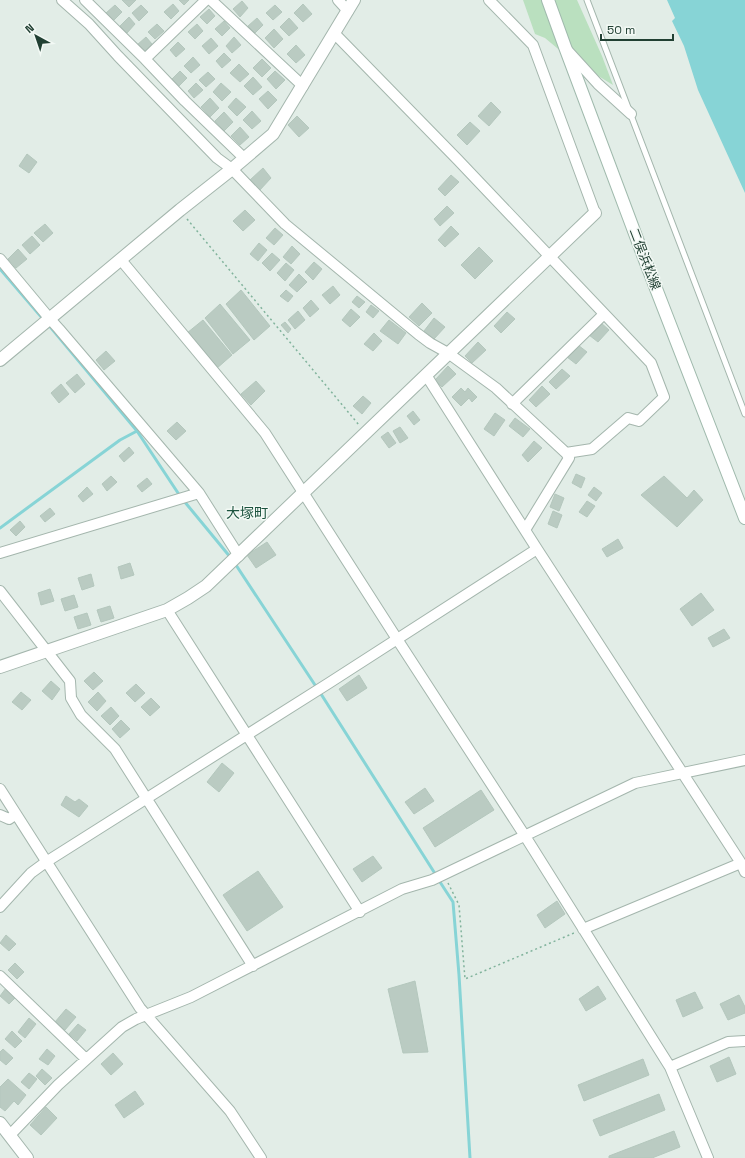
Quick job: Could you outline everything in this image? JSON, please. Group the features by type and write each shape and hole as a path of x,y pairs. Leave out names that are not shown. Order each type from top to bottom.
{"street":[{"path":"62,0 89,24 217,158 232,169 285,224 418,334 448,353 496,388 566,453 569,458 526,530"},
{"path":"85,0 145,59 185,102 244,158"},
{"path":"145,59 206,0"},
{"path":"211,0 303,86"},
{"path":"338,0 348,11"},
{"path":"0,360 273,134 354,0"},
{"path":"0,668 166,610 206,586 595,212 533,45 489,0"},
{"name":"二俣浜松線","path":"548,0 643,255 745,518"},
{"path":"334,33 652,363 664,397 639,421 628,418 592,449 566,453"},
{"path":"565,47 598,84 631,114"},
{"path":"0,259 199,493 238,556"},
{"path":"121,260 265,433 525,836 670,1067 708,1158"},
{"path":"512,404 604,314"},
{"path":"426,375 743,867 583,929"},
{"path":"0,553 199,493"},
{"path":"0,907 31,872 46,862 537,549"},
{"path":"0,590 70,681 71,698 81,715 115,749 253,966"},
{"path":"166,610 360,912"},
{"path":"10,1135 58,1084 122,1027 136,1019 191,997 360,912 402,889 432,880 635,783 745,760"},
{"path":"0,789 146,1016 230,1111 261,1158"},
{"path":"0,815 9,818 16,814"},
{"path":"0,976 86,1059"},
{"path":"670,1067 728,1042 745,1041"},
{"path":"0,1123 27,1158"}],"lane":[{"path":"587,0 745,414"}],"path":[{"path":"180,210 366,433"},
{"path":"444,874 459,904 465,978 583,929"}],"green space":[{"path":"523,0 577,0 613,85 569,58 545,38 535,34"}],"water":[{"path":"667,0 745,0 745,193 698,90 684,46 672,21 675,18"}],"building":[{"path":"122,0 136,0 129,7"},
{"path":"179,0 189,0 184,5"},
{"path":"242,1 248,8 240,17 233,9"},
{"path":"173,4 179,11 171,19 164,12"},
{"path":"303,4 312,14 303,22 294,13"},
{"path":"115,5 122,12 113,21 106,13"},
{"path":"141,5 148,12 139,21 132,13"},
{"path":"275,5 282,12 273,20 266,13"},
{"path":"209,9 215,16 207,24 200,17"},
{"path":"129,17 135,24 127,33 120,26"},
{"path":"257,18 263,25 255,33 248,26"},
{"path":"289,18 298,28 289,36 280,27"},
{"path":"224,21 230,28 222,36 215,29"},
{"path":"157,24 164,31 155,39 148,32"},
{"path":"197,24 203,31 195,39 188,32"},
{"path":"274,29 283,39 274,48 265,38"},
{"path":"146,37 152,44 143,53 137,45"},
{"path":"234,37 241,45 232,53 226,46"},
{"path":"211,38 218,46 209,54 202,46"},
{"path":"178,42 185,49 176,57 170,50"},
{"path":"296,45 305,55 296,63 287,54"},
{"path":"224,53 231,60 222,68 216,61"},
{"path":"193,57 200,65 191,73 184,66"},
{"path":"262,59 271,68 262,77 253,68"},
{"path":"239,64 249,74 240,82 230,73"},
{"path":"180,71 187,78 178,87 172,79"},
{"path":"275,71 285,80 276,89 267,79"},
{"path":"208,72 215,79 206,87 199,80"},
{"path":"253,77 262,87 253,95 244,86"},
{"path":"196,83 203,90 194,98 188,91"},
{"path":"221,83 231,92 222,101 213,92"},
{"path":"268,91 277,100 268,109 259,99"},
{"path":"210,98 219,108 210,117 201,107"},
{"path":"236,98 246,107 237,116 228,107"},
{"path":"491,102 501,112 489,126 478,116"},
{"path":"252,111 261,121 252,129 243,120"},
{"path":"224,112 233,122 224,131 215,121"},
{"path":"297,116 309,128 299,137 288,125"},
{"path":"470,122 480,131 467,145 457,135"},
{"path":"240,127 249,137 240,145 231,136"},
{"path":"27,154 37,162 29,173 19,166"},
{"path":"263,168 271,178 259,191 250,180"},
{"path":"451,175 459,182 445,196 438,189"},
{"path":"447,206 454,213 440,226 434,219"},
{"path":"245,210 255,220 243,231 233,221"},
{"path":"45,224 53,233 43,242 34,233"},
{"path":"451,226 459,234 445,247 438,240"},
{"path":"275,228 283,235 274,245 266,238"},
{"path":"32,236 40,245 30,254 22,245"},
{"path":"259,243 267,250 258,261 250,254"},
{"path":"292,246 300,254 291,264 283,257"},
{"path":"479,247 493,261 475,279 461,265"},
{"path":"18,249 27,259 16,268 8,259"},
{"path":"272,253 280,260 270,271 262,263"},
{"path":"314,262 322,269 313,280 305,272"},
{"path":"286,263 294,270 285,281 277,273"},
{"path":"299,274 307,282 297,292 289,285"},
{"path":"333,286 340,295 330,304 322,295"},
{"path":"241,290 270,326 254,340 226,304"},
{"path":"286,290 293,296 288,302 280,296"},
{"path":"357,296 365,302 359,308 352,302"},
{"path":"311,300 319,309 310,317 303,308"},
{"path":"422,303 432,313 419,326 409,317"},
{"path":"220,304 250,340 233,354 205,318"},
{"path":"371,305 379,311 373,318 366,312"},
{"path":"351,309 360,317 350,327 342,320"},
{"path":"298,311 305,320 295,329 288,320"},
{"path":"507,312 515,319 501,333 494,326"},
{"path":"434,318 445,327 434,339 424,331"},
{"path":"203,320 232,355 216,369 187,333"},
{"path":"389,320 406,333 398,344 380,331"},
{"path":"285,322 291,329 288,333 281,325"},
{"path":"600,322 609,330 598,342 589,335"},
{"path":"374,333 382,341 373,351 364,344"},
{"path":"478,342 486,350 472,363 465,356"},
{"path":"578,345 587,352 576,364 567,357"},
{"path":"106,351 115,361 104,370 96,360"},
{"path":"448,366 456,374 442,387 435,380"},
{"path":"562,369 570,376 556,389 549,382"},
{"path":"77,374 85,384 75,393 66,383"},
{"path":"256,381 265,391 251,405 241,394"},
{"path":"61,384 69,394 59,403 51,393"},
{"path":"542,386 550,394 536,407 529,400"},
{"path":"461,388 465,392 468,388 477,397 472,402 469,398 461,406 452,397"},
{"path":"363,396 371,403 362,414 353,406"},
{"path":"413,411 420,420 414,425 407,416"},
{"path":"495,413 505,420 494,436 484,429"},
{"path":"515,418 530,429 523,437 509,426"},
{"path":"177,422 186,431 176,440 167,431"},
{"path":"400,427 408,438 400,443 393,431"},
{"path":"388,432 396,443 389,448 381,437"},
{"path":"534,441 542,448 528,462 522,455"},
{"path":"129,447 134,453 124,462 119,456"},
{"path":"576,474 585,478 581,488 572,483"},
{"path":"111,476 117,482 107,491 102,484"},
{"path":"664,476 687,498 694,490 703,500 677,527 641,495"},
{"path":"147,478 152,484 142,492 137,486"},
{"path":"87,487 93,494 83,502 78,496"},
{"path":"594,487 602,493 596,501 588,495"},
{"path":"555,494 564,498 559,511 550,507"},
{"path":"587,501 595,506 587,517 579,512"},
{"path":"50,508 55,514 45,522 40,516"},
{"path":"553,511 562,515 557,528 548,524"},
{"path":"20,521 25,527 16,536 10,530"},
{"path":"618,539 623,548 607,557 602,549"},
{"path":"267,542 276,555 256,568 247,555"},
{"path":"130,563 134,575 121,579 118,567"},
{"path":"91,574 94,586 82,590 78,578"},
{"path":"50,589 54,601 41,605 38,593"},
{"path":"701,593 714,610 692,626 680,609"},
{"path":"74,595 78,607 65,611 61,599"},
{"path":"110,606 114,618 101,622 97,610"},
{"path":"87,613 91,625 78,629 74,617"},
{"path":"724,629 730,638 713,647 708,638"},
{"path":"94,672 103,681 93,690 84,681"},
{"path":"359,675 367,688 347,701 339,689"},
{"path":"51,681 60,689 52,700 42,691"},
{"path":"136,684 145,693 135,702 126,693"},
{"path":"21,692 31,700 22,710 12,702"},
{"path":"98,692 106,701 97,711 88,702"},
{"path":"151,698 160,707 150,716 141,707"},
{"path":"111,707 119,716 110,725 101,716"},
{"path":"121,720 130,729 120,738 112,729"},
{"path":"222,763 234,773 219,792 207,782"},
{"path":"425,788 434,801 414,814 405,802"},
{"path":"481,790 494,810 435,847 423,828"},
{"path":"66,796 75,802 79,799 88,806 79,817 61,805"},
{"path":"373,856 382,868 362,882 353,869"},
{"path":"258,871 283,907 247,931 223,895"},
{"path":"557,901 565,914 545,928 537,915"},
{"path":"6,935 16,944 9,951 0,943"},
{"path":"15,963 24,972 17,979 8,970"},
{"path":"415,981 428,1052 403,1053 388,989"},
{"path":"598,986 606,999 586,1011 579,999"},
{"path":"6,988 16,997 9,1004 0,996"},
{"path":"695,992 703,1008 683,1017 676,1000"},
{"path":"739,995 745,1007 745,1013 728,1020 720,1004"},
{"path":"66,1009 76,1017 65,1030 55,1022"},
{"path":"29,1018 36,1024 25,1038 18,1032"},
{"path":"78,1024 86,1030 77,1041 69,1034"},
{"path":"12,1031 22,1041 15,1048 5,1039"},
{"path":"3,1049 13,1058 6,1065 0,1060 0,1052"},
{"path":"47,1049 55,1056 48,1065 39,1059"},
{"path":"113,1053 123,1064 111,1075 101,1064"},
{"path":"729,1057 736,1074 717,1082 710,1066"},
{"path":"643,1059 649,1075 584,1101 578,1085"},
{"path":"42,1069 52,1078 45,1085 36,1076"},
{"path":"29,1073 37,1079 29,1089 21,1082"},
{"path":"8,1079 26,1095 18,1105 14,1101 5,1111 0,1107 0,1087"},
{"path":"135,1091 144,1104 124,1118 115,1105"},
{"path":"659,1094 665,1110 600,1136 593,1120"},
{"path":"46,1107 57,1118 41,1135 30,1125"},
{"path":"674,1131 680,1147 652,1158 609,1158 609,1156"}],"waterway":[{"path":"0,269 43,319"},
{"path":"47,323 137,431 180,496"},
{"path":"0,528 120,440 137,431"},
{"path":"184,501 231,558"},
{"path":"234,562 315,685"},
{"path":"321,694 434,872"},
{"path":"440,882 453,902 470,1158"}],"district":[{"name":"大塚町","path":"247,513"}]}
